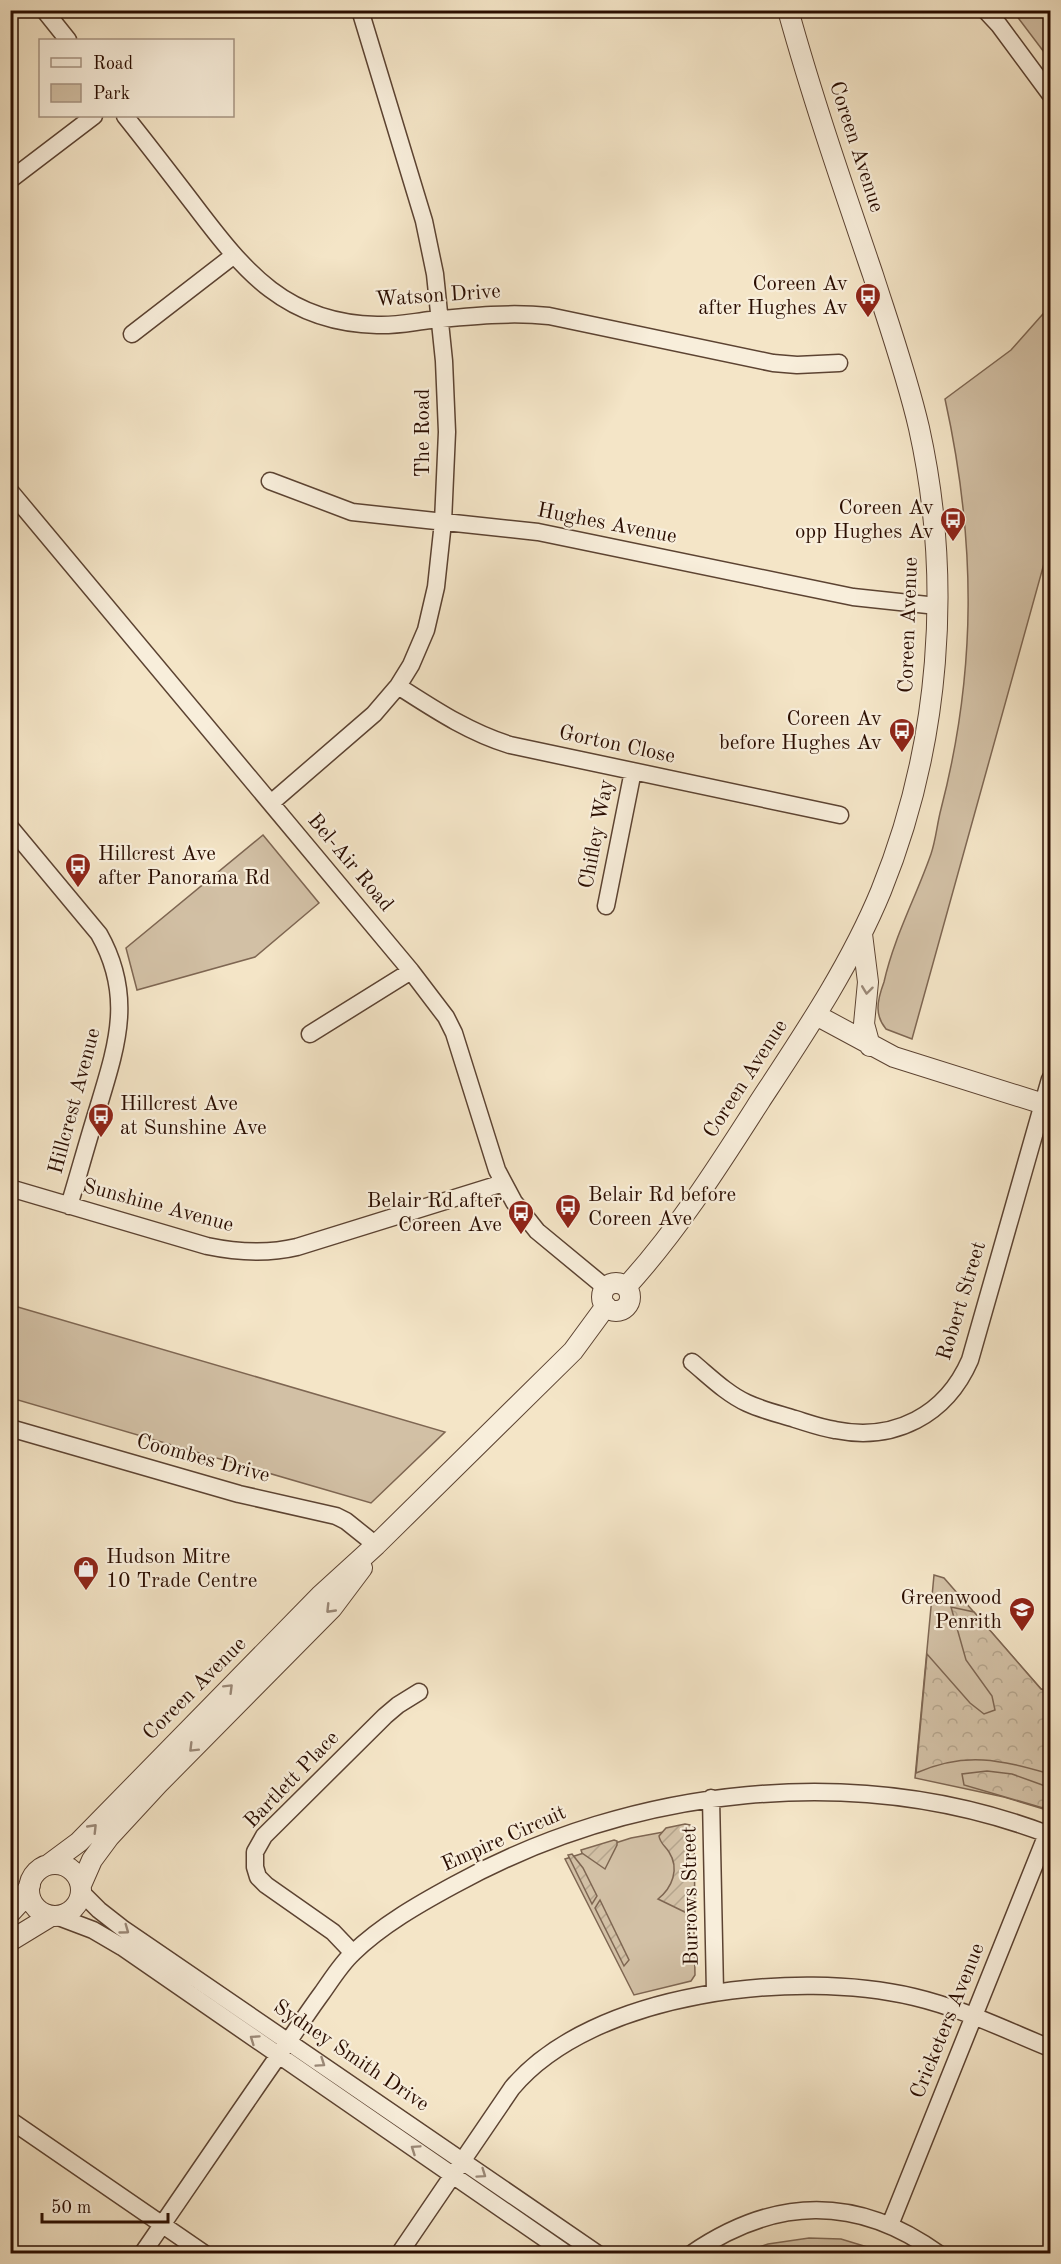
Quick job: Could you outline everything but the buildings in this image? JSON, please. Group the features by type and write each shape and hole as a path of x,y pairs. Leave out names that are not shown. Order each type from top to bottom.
{"street":[{"path":"44,10 67,39"},
{"name":"The Road","path":"271,803 374,714 398,686 411,665 426,630 436,586 443,522 447,432 435,274 424,221 360,10"},
{"name":"Coreen Avenue","path":"48,1865 79,1842 320,1596 376,1545 573,1351 606,1297 614,1311 626,1307 630,1299 626,1287 651,1259 711,1176 816,1015 861,934 884,882 903,830 914,790 929,713 938,606 934,524 919,427 901,362 814,97 788,10"},
{"path":"985,10 999,25 1050,94"},
{"path":"10,180 92,117"},
{"name":"Watson Drive","path":"127,117 233,256 262,284 281,298 297,307 325,317 350,323 375,325 510,313 549,316 773,363 797,365 839,363"},
{"path":"132,334 233,256"},
{"name":"Hughes Avenue","path":"270,482 352,512 561,536 862,599 938,606"},
{"name":"Bel-Air Road","path":"10,491 16,509 271,803 411,971 451,1024 503,1183 520,1211 537,1231 606,1297"},
{"name":"Gorton Close","path":"398,686 457,723 491,739 528,750 840,814"},
{"name":"Chifley Way","path":"606,906 633,771"},
{"name":"Hillcrest Avenue","path":"10,827 99,934 109,953 118,984 120,1014 114,1052 69,1206"},
{"path":"861,934 868,982 864,1024 870,1046"},
{"path":"310,1034 411,971"},
{"path":"816,1015 870,1046 910,1064 1047,1104"},
{"name":"Robert Street","path":"692,1362 746,1402 834,1430 863,1432 898,1427 923,1417 936,1408 955,1388 970,1360 1047,1104 1050,1079"},
{"name":"Sunshine Avenue","path":"10,1188 207,1246 225,1250 264,1251 297,1247 503,1183"},
{"name":"Coombes Drive","path":"10,1428 240,1494 336,1516 346,1521 376,1545"},
{"name":"Coreen Avenue","path":"81,1888 99,1848 158,1784 332,1608 358,1575 376,1545"},
{"name":"Bartlett Place","path":"353,1953 333,1932 262,1881 255,1866 255,1852 264,1836 386,1716 398,1705 419,1692"},
{"name":"Empire Circuit","path":"142,2253 288,2041 353,1953 421,1904 478,1872 523,1851 615,1818 711,1798 788,1792 856,1794 952,1807 1025,1826 1049,1835"},
{"name":"Burrows Street","path":"711,1798 715,1992"},
{"name":"Cricketers Avenue","path":"890,2225 1049,1835"},
{"path":"10,1913 22,1900 36,1873 48,1865 62,1865 78,1878 81,1888 80,1899 70,1911 54,1916 10,1941"},
{"path":"30,1885 34,1905 39,1910 54,1916"},
{"name":"Sydney Smith Drive","path":"81,1888 99,1910 123,1928 598,2253"},
{"name":"Sydney Smith Drive","path":"54,1916 105,1937 567,2253"},
{"path":"399,2253 512,2088 524,2074 565,2043 621,2018 653,2007 715,1992 778,1986 843,1987 912,1997 974,2017 1050,2048"},
{"path":"10,2120 205,2253"},
{"path":"691,2253 718,2236 746,2223 792,2211 837,2212 890,2225 939,2253"}],"green space":[{"path":"1013,11 1050,11 1050,60"},
{"path":"1050,306 1050,542 912,1039 886,1029 879,1017 878,1005 893,949 933,848 953,757 961,706 968,605 967,554 963,503 945,399 1011,350"},
{"path":"263,835 319,903 255,957 137,990 126,948"},
{"path":"10,1305 445,1432 371,1503 11,1398"},
{"path":"934,1575 944,1578 1041,1689 1050,1692 1050,1811 1004,1797 915,1778"},
{"path":"951,1607 974,1612 1041,1689 1050,1692 1050,1774 983,1760 951,1762 916,1773 927,1654 970,1703 984,1714 995,1710 992,1696 966,1660"},
{"path":"987,1771 1012,1774 1048,1787 1043,1808 964,1785 962,1774"},
{"path":"690,1825 694,1831 695,1917 658,1899 671,1884 674,1871 672,1858 659,1836 666,1828"},
{"path":"685,1828 692,1835 695,1975 691,1981 634,1995 565,1859 631,1838"},
{"path":"617,1841 617,1845 605,1869 582,1853 581,1850"},
{"path":"572,1854 583,1868 597,1896 592,1904 568,1855"},
{"path":"600,1900 629,1960 624,1966 595,1908"},
{"path":"809,2238 841,2239 887,2253 742,2253 768,2244"}],"place":[{"name":"Coreen Av after Hughes Av","path":"868,319"},
{"name":"Coreen Av opp Hughes Av","path":"953,543"},
{"name":"Coreen Av before Hughes Av","path":"902,754"},
{"name":"Hillcrest Ave after Panorama Rd","path":"78,889"},
{"name":"Hillcrest Ave at Sunshine Ave","path":"101,1139"},
{"name":"Belair Rd before Coreen Ave","path":"568,1230"},
{"name":"Belair Rd after Coreen Ave","path":"521,1236"},
{"name":"Hudson Mitre 10 Trade Centre","path":"86,1592"},
{"name":"Greenwood Penrith","path":"1022,1633"}]}
